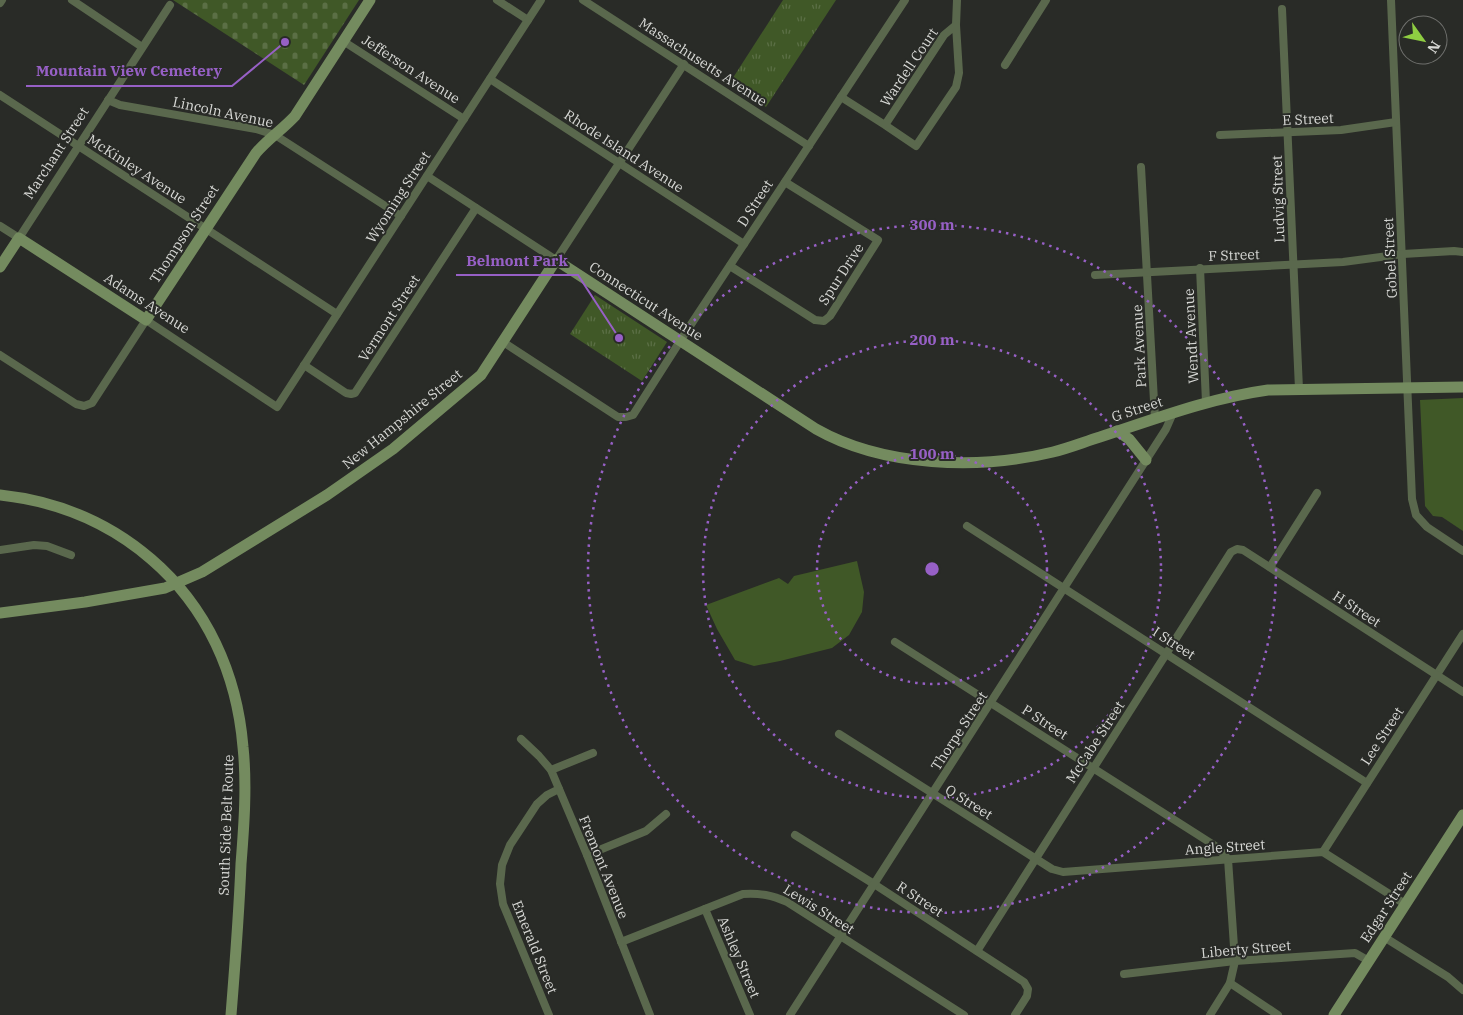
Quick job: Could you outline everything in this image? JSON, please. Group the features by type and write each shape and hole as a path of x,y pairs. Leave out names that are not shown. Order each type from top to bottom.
{"street":[{"path":"72,0 142,47"},
{"name":"Thompson Street","path":"0,355 76,404 84,406 92,403 256,153 265,142 295,116 370,0"},
{"path":"497,0 528,20"},
{"name":"Wyoming Street","path":"277,407 541,0"},
{"name":"Massachusetts Avenue","path":"583,0 809,146"},
{"name":"D Street","path":"503,342 618,417 633,415 905,0"},
{"name":"Wardell Court","path":"841,97 916,146 956,87 959,73 956,25 957,0"},
{"path":"1005,65 1046,0"},
{"name":"Gobel Street","path":"1391,0 1412,499 1416,515 1427,527 1463,551"},
{"name":"Marchant Street","path":"0,267 170,5"},
{"name":"Ludvig Street","path":"1282,9 1299,389"},
{"name":"Wardell Court","path":"885,125 944,35 956,25"},
{"name":"Jefferson Avenue","path":"343,41 464,119"},
{"name":"New Hampshire Street","path":"0,613 131,595 165,588 197,575 327,495 393,449 481,375 684,64"},
{"name":"Rhode Island Avenue","path":"490,79 744,244"},
{"name":"McKinley Avenue","path":"0,94 337,314"},
{"name":"Lincoln Avenue","path":"108,100 120,105 256,129 275,135 401,216"},
{"name":"E Street","path":"1220,135 1341,130 1396,122"},
{"name":"Park Avenue","path":"1141,167 1155,419"},
{"name":"Connecticut Avenue","path":"427,176 824,433"},
{"name":"Spur Drive","path":"730,266 816,320 824,321 830,316 878,240 784,182"},
{"name":"Vermont Street","path":"304,365 346,393 355,393 476,208"},
{"name":"Adams Avenue","path":"0,226 277,407"},
{"name":"F Street","path":"1095,275 1343,262 1402,254 1463,252"},
{"name":"Wendt Avenue","path":"1200,268 1206,402"},
{"name":"G Street","path":"824,433 866,450 901,457 941,462 973,462 1013,459 1053,452 1206,402 1252,392 1299,389 1463,387"},
{"name":"Thorpe Street","path":"792,1014 1166,429 1173,413"},
{"path":"1117,431 1129,439 1146,460"},
{"path":"1270,567 1318,493"},
{"name":"South Side Belt Route","path":"0,495 43,503 78,514 115,532 140,550 178,586 212,635 222,656 230,678 244,748 243,841 231,1015"},
{"name":"I Street","path":"967,526 1367,783"},
{"path":"0,550 34,545 47,546 71,556"},
{"name":"H Street","path":"1237,549 1243,550 1270,567 1463,692"},
{"name":"McCabe Street","path":"977,952 1231,552 1237,549"},
{"name":"Lee Street","path":"1323,852 1463,634"},
{"name":"P Street","path":"895,642 1217,847 1228,859"},
{"name":"Q Street","path":"839,734 1035,859"},
{"name":"Fremont Avenue","path":"521,739 551,770 587,855 650,1015"},
{"path":"551,770 593,754"},
{"name":"Emerald Street","path":"549,1015 504,904 500,884 502,865 510,845 536,804 547,795 559,789"},
{"path":"587,855 646,831 666,814"},
{"name":"Edgar Street","path":"1334,1015 1463,815"},
{"name":"R Street","path":"795,835 1024,982 1028,989 1027,996 1015,1015"},
{"path":"1323,852 1405,904"},
{"name":"Angle Street","path":"1035,859 1052,870 1064,872 1323,852"},
{"path":"1210,1015 1230,984 1235,961 1228,859"},
{"name":"Lewis Street","path":"621,942 744,894 759,893 787,902 964,1015"},
{"name":"Ashley Street","path":"705,909 750,1015"},
{"path":"1384,937 1448,977 1463,990"},
{"name":"Liberty Street","path":"1124,974 1235,961 1356,953 1369,961"},
{"path":"1230,984 1278,1015"}],"green space":[{"path":"173,0 359,0 304,85"},
{"path":"783,0 836,0 766,107 729,84"},
{"path":"595,295 667,342 642,381 570,334"},
{"path":"1463,398 1463,531 1442,517 1433,516 1425,506 1420,400"},
{"path":"857,561 864,592 862,612 849,635 832,648 754,666 735,660 706,605 779,578 788,584 794,576"}],"place":[{"name":"Mountain View Cemetery","path":"285,42"},
{"name":"Belmont Park","path":"619,338"}]}
